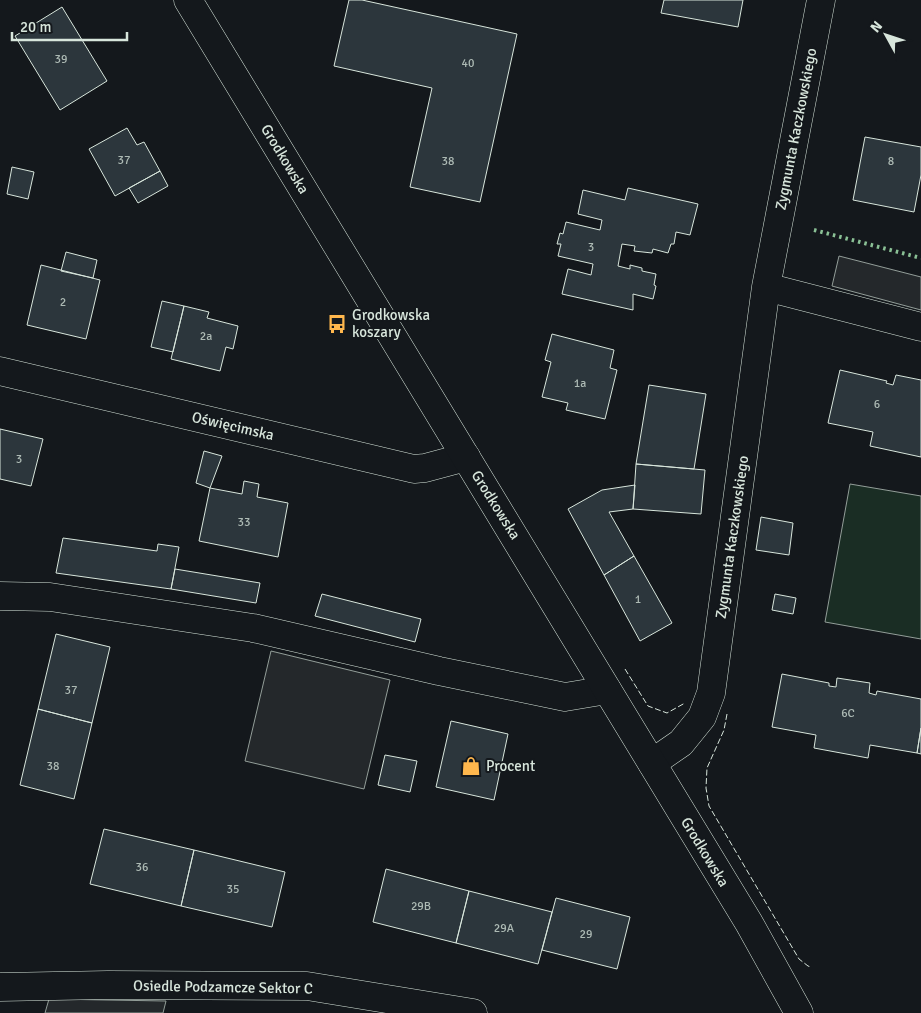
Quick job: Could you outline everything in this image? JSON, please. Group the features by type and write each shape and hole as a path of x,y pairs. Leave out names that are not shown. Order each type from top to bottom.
{"street":[{"name":"Grodkowska","path":"188,0 749,923 798,1013"},
{"name":"Zygmunta Kaczkowskiego","path":"652,763 682,742 702,716 711,693 766,287 821,0"},
{"path":"766,287 921,327"},
{"name":"Oświęcimska","path":"0,371 414,469 466,457"},
{"path":"0,596 50,597 253,628 439,671 565,697 607,690"},
{"name":"Osiedle Podzamcze Sektor C","path":"0,987 108,985 307,986 473,1013"}],"green space":[{"path":"850,484 921,496 921,639 825,622"}],"shaded area":[{"path":"839,256 921,277 921,310 832,286"},
{"path":"271,651 390,680 364,789 245,761"},
{"path":"49,999 166,1001 163,1013 45,1013"}],"building":[{"path":"349,0 362,0 517,34 480,202 410,187 432,88 334,66"},
{"path":"664,0 743,0 738,27 661,13"},
{"path":"62,7 107,81 60,110 15,36"},
{"path":"127,128 137,145 144,142 160,171 115,196 89,149"},
{"path":"865,137 921,147 921,175 914,212 853,200"},
{"path":"12,167 34,172 28,199 7,194"},
{"path":"160,171 168,186 138,203 129,188"},
{"path":"628,188 698,204 690,235 676,232 674,244 671,244 668,253 653,249 652,253 634,251 635,246 622,244 618,266 630,269 630,265 642,268 642,271 656,274 653,299 633,294 633,310 562,294 568,269 591,275 593,264 558,256 561,244 557,244 560,233 563,234 566,222 600,230 602,220 578,214 583,190 625,200"},
{"path":"66,252 97,260 93,278 61,271"},
{"path":"41,265 100,280 86,339 27,325"},
{"path":"162,301 184,306 173,352 151,347"},
{"path":"184,306 209,312 207,318 238,326 233,349 226,347 220,371 171,359"},
{"path":"552,334 614,350 610,368 617,370 605,419 566,410 568,403 542,397 551,362 545,360"},
{"path":"840,370 887,381 886,383 893,385 896,375 921,380 921,457 870,446 873,432 828,423"},
{"path":"649,385 706,394 694,469 636,464"},
{"path":"0,429 43,439 31,486 0,479"},
{"path":"204,451 222,456 210,488 196,483"},
{"path":"636,464 705,470 701,514 633,509"},
{"path":"244,481 259,484 257,497 288,503 278,557 199,541 210,488 242,494"},
{"path":"635,485 633,509 609,512 634,556 604,575 568,509 602,490"},
{"path":"761,517 793,523 789,555 756,550"},
{"path":"63,538 157,551 158,544 179,547 171,589 56,573"},
{"path":"634,556 672,623 640,641 604,575"},
{"path":"175,569 260,583 256,603 171,589"},
{"path":"322,594 421,619 415,642 315,616"},
{"path":"775,594 796,598 793,614 772,610"},
{"path":"56,634 110,647 92,723 38,709"},
{"path":"782,674 829,683 829,686 836,687 837,678 870,683 869,693 876,695 877,691 921,699 921,728 917,753 870,745 868,758 814,748 816,735 772,727"},
{"path":"38,709 92,723 74,799 20,785"},
{"name":"Procent","path":"451,721 508,734 494,800 436,787"},
{"path":"921,728 921,754 917,753"},
{"path":"385,755 417,761 410,792 378,785"},
{"path":"104,829 194,850 181,906 90,884"},
{"path":"194,850 285,872 272,927 181,906"},
{"path":"386,869 469,891 456,943 373,922"},
{"path":"469,891 552,912 538,964 456,943"},
{"path":"556,898 630,917 617,969 542,950"}],"hedge":[{"path":"814,230 921,258"}],"fence":[{"path":"625,669 648,706 667,713 685,703"},
{"path":"727,714 724,730 707,768 706,788 709,806 799,959 811,967"}],"place":[{"name":"Grodkowska koszary","path":"337,324"},
{"name":"Procent","path":"471,766"}]}
